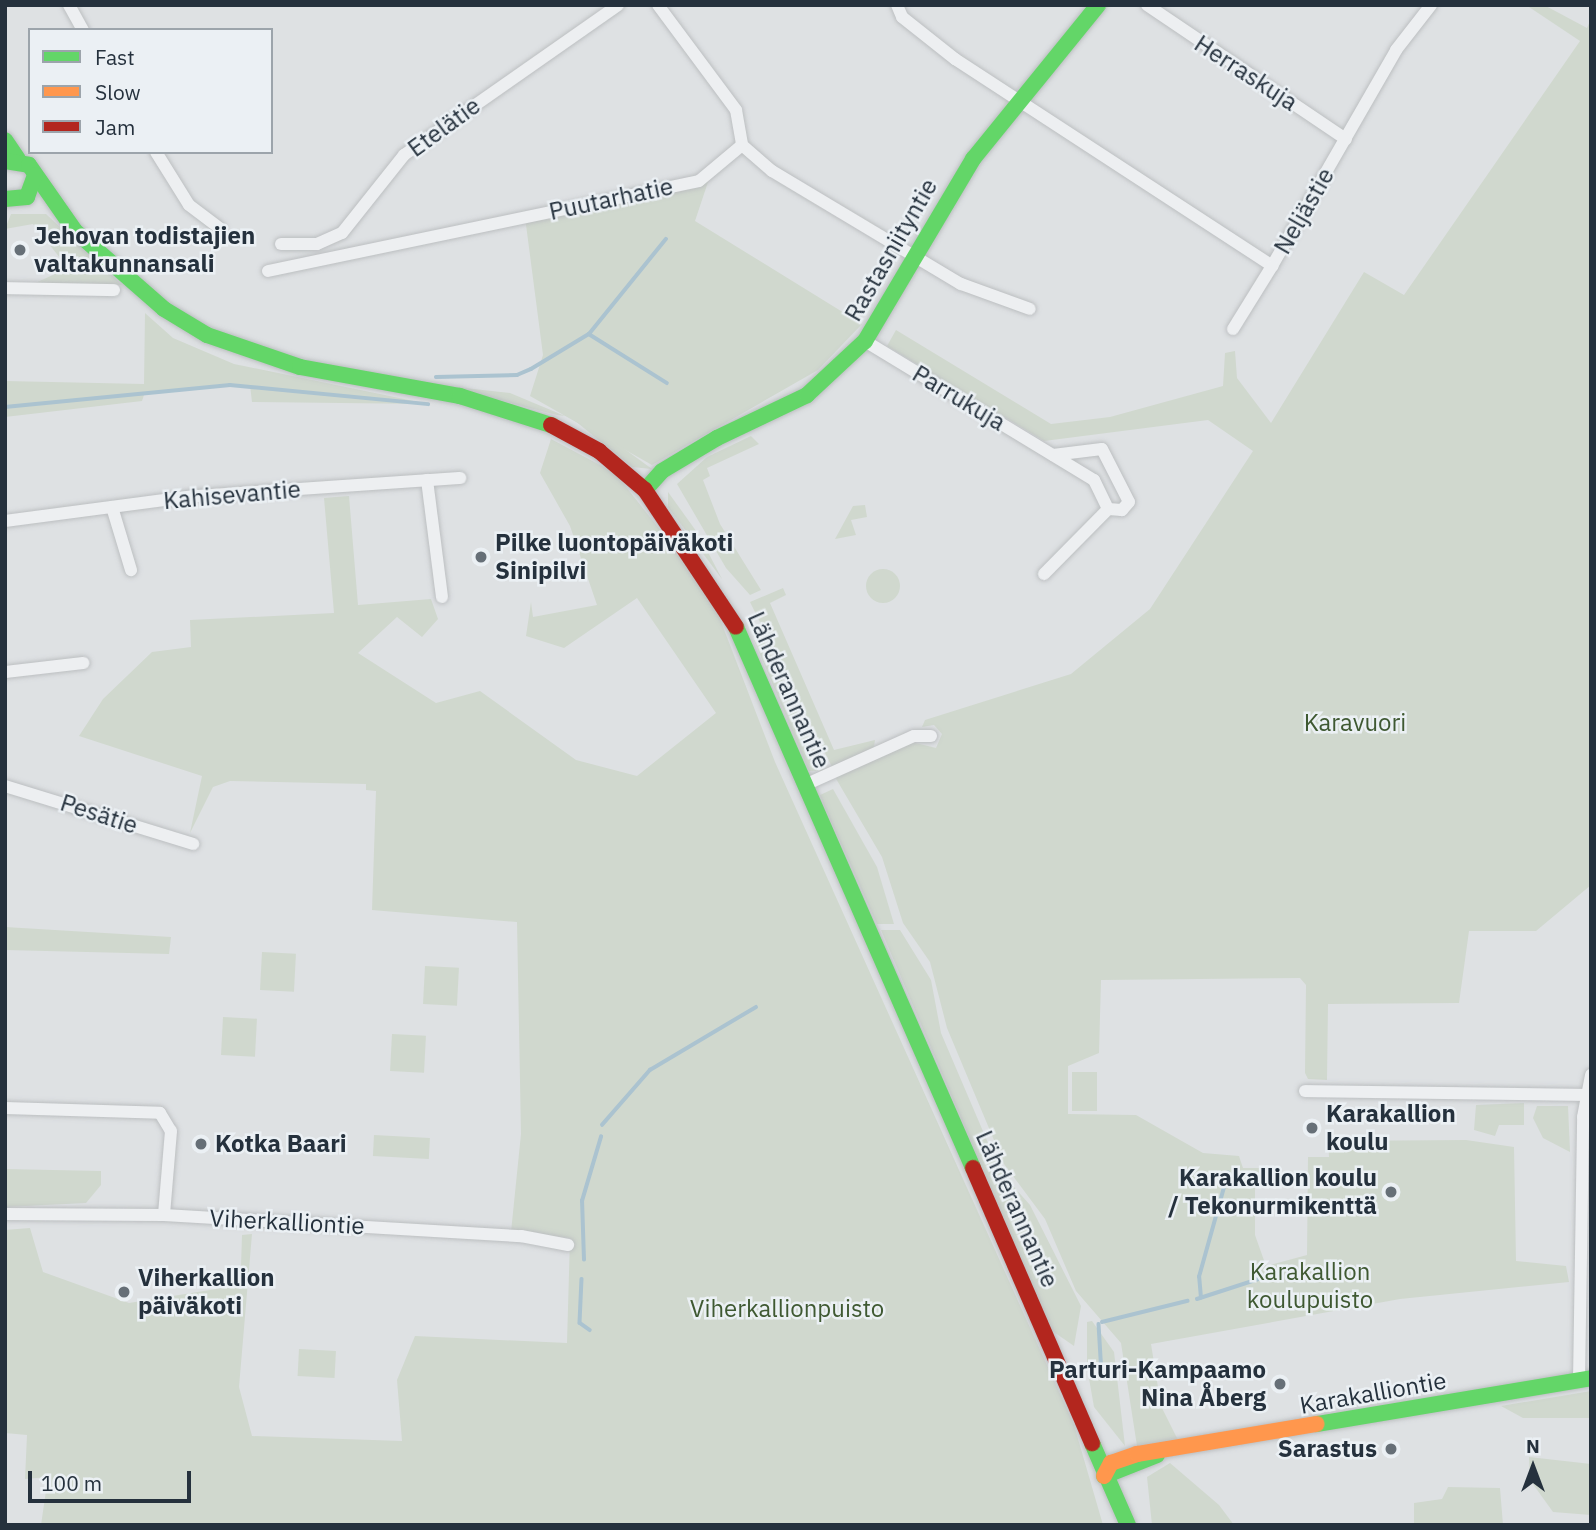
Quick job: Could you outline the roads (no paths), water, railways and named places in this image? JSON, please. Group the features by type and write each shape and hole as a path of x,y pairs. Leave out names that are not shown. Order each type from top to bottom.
{"main road":[{"name":"Rastasniityntie","path":"645,490 662,486 678,465 717,438 807,395 865,341 913,256 1018,99 1098,5"},
{"path":"5,140 12,160"},
{"name":"Lähderannantie","path":"12,160 35,175 62,213 115,267 127,285 147,294 183,322 258,356 460,396 552,424 599,451 645,490 725,605 807,785 1085,1422 1110,1471 1129,1525"},
{"path":"11,201 35,175"},
{"name":"Lähderannantie","path":"11,201 62,213"},
{"name":"Karakalliontie","path":"1110,1471 1163,1451 1585,1380"}],"street":[{"path":"69,5 82,28"},
{"name":"Etelätie","path":"281,244 317,244 342,233 404,155 618,5"},
{"path":"658,5 736,110 743,145 772,171 972,289 1030,309"},
{"name":"Neljästie","path":"897,5 902,17 954,59 1272,266 1396,50 1431,5"},
{"name":"Herraskuja","path":"1147,5 1346,139"},
{"name":"Puutarhatie","path":"268,271 699,181 743,145"},
{"path":"157,154 190,205 220,228"},
{"path":"1233,329 1272,266"},
{"path":"5,288 114,290"},
{"name":"Parrukuja","path":"865,341 1094,480 1108,509"},
{"path":"1044,575 1108,509 1122,510 1129,502 1102,449 1053,455"},
{"name":"Kahisevantie","path":"5,521 112,507 460,478"},
{"path":"428,480 442,597"},
{"path":"112,507 131,570"},
{"path":"5,672 83,663"},
{"path":"807,785 914,736 930,736"},
{"name":"Pesätie","path":"5,786 192,844"},
{"path":"1585,1380 1585,1095 1591,1075"},
{"path":"1305,1091 1585,1095"},
{"path":"5,1108 160,1113 171,1131 164,1215"},
{"name":"Viherkalliontie","path":"5,1214 164,1215 521,1236 568,1245"}],"waterway":[{"path":"436,377 517,375 531,369 589,334 666,239"},
{"path":"589,334 667,383"},
{"path":"5,407 230,385 428,404"},
{"path":"602,1125 650,1070 756,1007"},
{"path":"584,1260 582,1201 601,1137"},
{"path":"1201,1298 1199,1277 1228,1173"},
{"path":"1197,1299 1274,1274"},
{"path":"582,1279 580,1323 590,1330"},
{"path":"1102,1322 1187,1301"},
{"path":"1099,1324 1102,1375"}],"place":[{"name":"Jehovan todistajien valtakunnansali","path":"20,250"},
{"name":"Pilke luontopäiväkoti Sinipilvi","path":"481,557"},
{"name":"Karakallion koulu","path":"1312,1128"},
{"name":"Kotka Baari","path":"201,1144"},
{"name":"Karakallion koulu / Tekonurmikenttä","path":"1391,1192"},
{"name":"Viherkallion päiväkoti","path":"124,1292"},
{"name":"Parturi-Kampaamo Nina Åberg","path":"1280,1384"},
{"name":"Sarastus","path":"1391,1449"}],"park label":[{"name":"Karavuori","path":"1355,723"},
{"name":"Karakallion koulupuisto","path":"1310,1286"},
{"name":"Viherkallionpuisto","path":"787,1309"}]}
